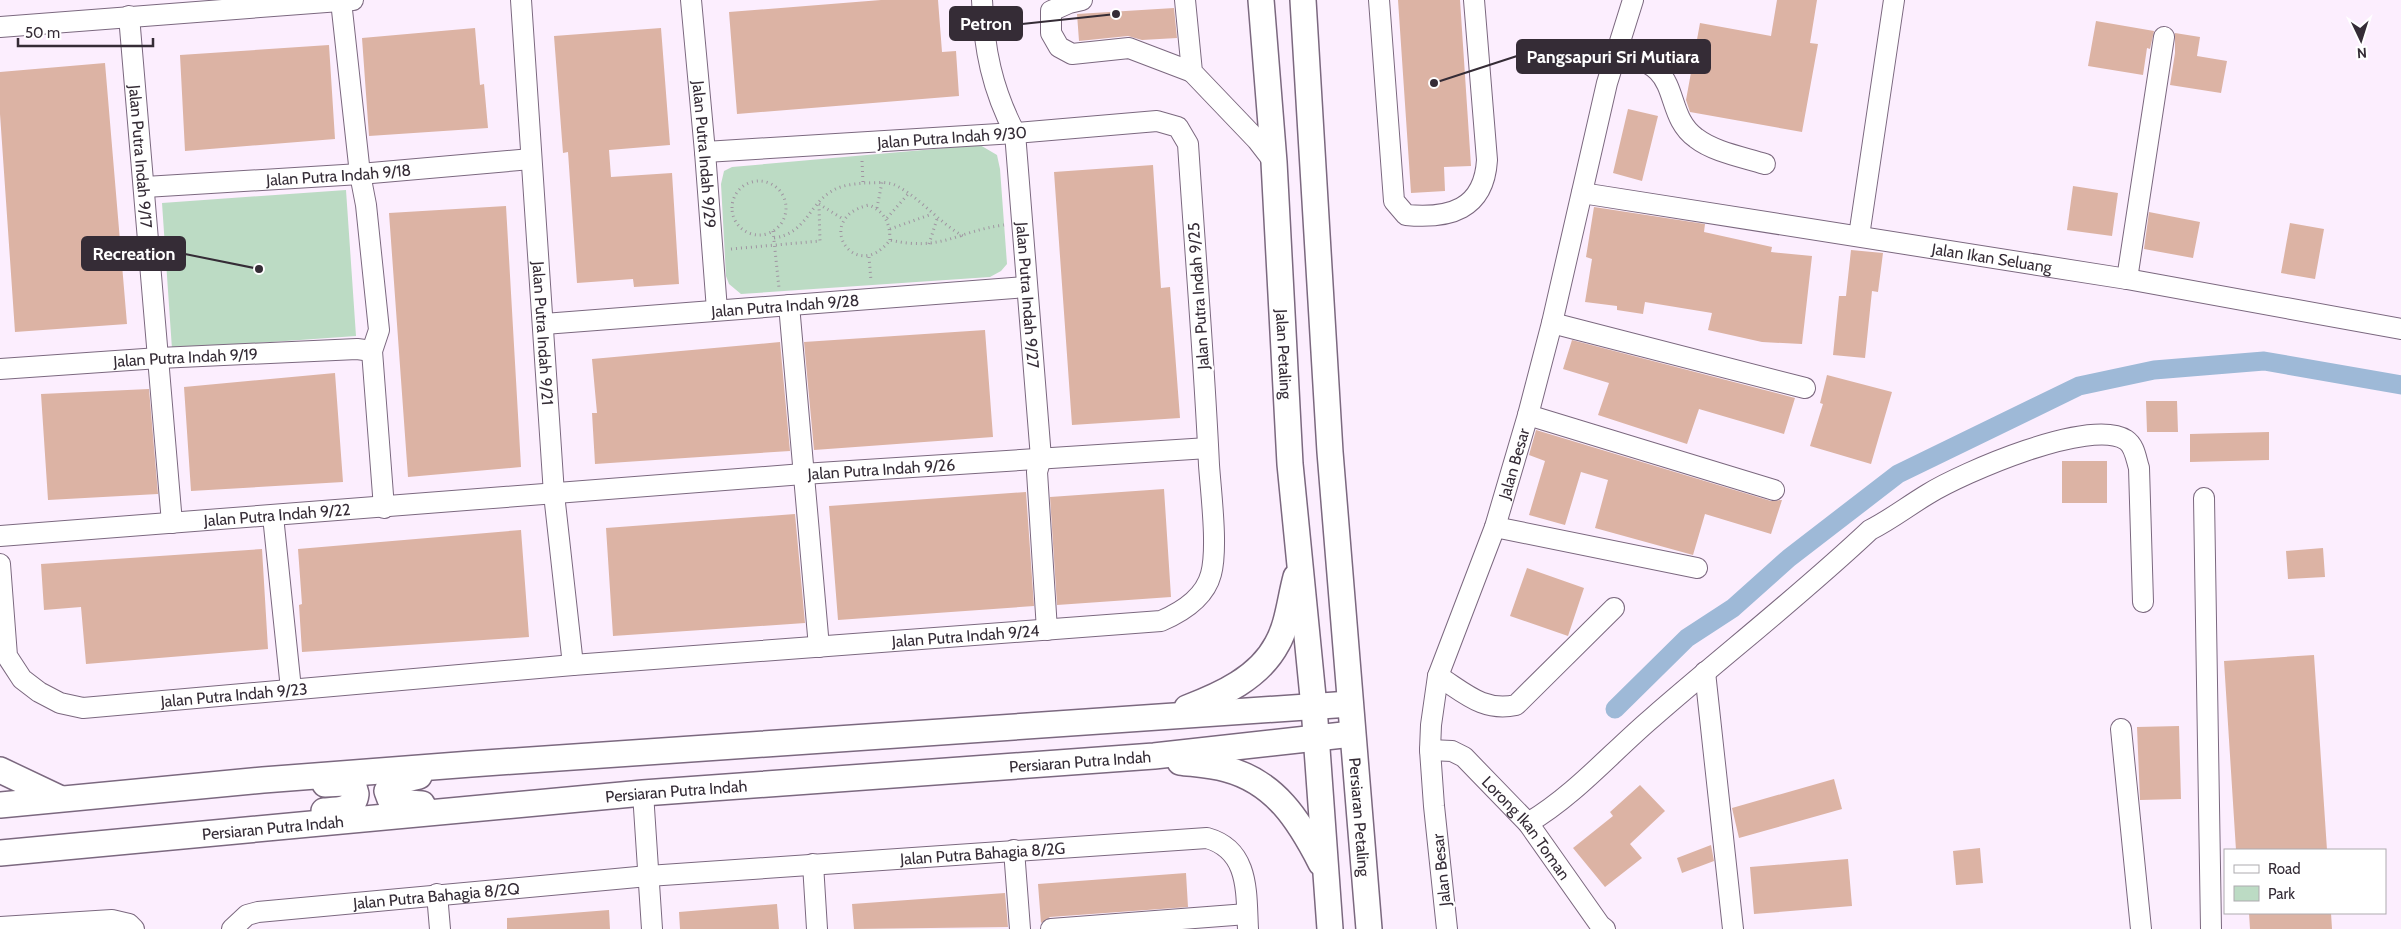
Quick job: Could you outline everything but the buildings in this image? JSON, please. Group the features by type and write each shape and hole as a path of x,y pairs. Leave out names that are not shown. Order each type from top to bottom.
{"main road":[{"name":"Jalan Petaling","path":"1261,0 1274,162 1290,464 1314,707"},
{"path":"0,804 263,780 471,764 1350,704 1330,452 1303,0"},
{"path":"1150,717 1188,708 1218,695 1236,686 1259,667 1277,645 1301,561"},
{"name":"Persiaran Petaling","path":"1350,704 1369,929"},
{"path":"1314,707 1330,929"},
{"name":"Persiaran Putra Indah","path":"0,852 643,792 1154,756 1352,734"},
{"path":"1154,756 1224,768 1245,775 1264,785 1294,815 1308,836 1326,874"},
{"path":"462,809 436,804 395,802 390,799 387,791 393,782 400,779 440,773 471,764"},
{"path":"0,770 60,799"},
{"path":"263,780 292,785 346,784 354,787 356,794 352,804 344,809 294,814 264,827"},
{"path":"0,841 40,840 96,844"}],"street":[{"path":"0,27 129,16 233,4 347,0 360,174 366,205 379,330 372,351 384,508"},
{"name":"Jalan Putra Indah 9/21","path":"520,0 544,324 554,494 573,665"},
{"name":"Jalan Putra Indah 9/29","path":"691,0 717,310"},
{"path":"982,0 984,35 991,74 1000,106 1015,133"},
{"path":"1082,0 1069,2 1051,11 1051,33 1060,47 1072,54 1129,48 1192,72 1258,140 1274,162"},
{"path":"1186,0 1192,72"},
{"path":"1379,0 1394,201 1406,215 1413,216 1450,214 1462,208 1481,188 1486,175 1487,160 1474,0"},
{"name":"Jalan Besar","path":"1448,929 1434,806 1430,750 1431,725 1438,676 1495,527 1528,415 1552,323 1607,83 1633,0"},
{"path":"1859,236 1894,0"},
{"name":"Jalan Putra Indah 9/17","path":"129,16 172,523"},
{"path":"2127,279 2164,37"},
{"path":"1618,48 1659,72 1668,89 1679,119 1695,138 1709,146 1765,164"},
{"name":"Jalan Putra Indah 9/30","path":"705,152 1015,133 1157,121 1178,127 1188,144"},
{"name":"Jalan Putra Indah 9/27","path":"1015,133 1041,458 1037,472 1047,630"},
{"name":"Jalan Putra Indah 9/25","path":"1188,144 1208,448"},
{"name":"Jalan Putra Indah 9/18","path":"145,187 360,174 531,159"},
{"name":"Jalan Ikan Seluang","path":"1582,193 2127,279 2401,329"},
{"name":"Jalan Putra Indah 9/28","path":"544,324 717,310 784,298 1026,287"},
{"path":"784,298 819,647"},
{"path":"1552,323 1805,388"},
{"name":"Jalan Putra Indah 9/19","path":"0,369 159,358 357,349 372,351"},
{"path":"1528,415 1774,490"},
{"path":"1528,823 1547,811 1596,771 1644,725 1840,558 1870,530 1895,517 1929,493 2019,452 2077,437 2113,436 2127,441 2134,450 2139,468 2143,602"},
{"name":"Jalan Putra Indah 9/26","path":"554,494 803,474 1208,448"},
{"name":"Jalan Putra Indah 9/24","path":"573,665 1161,621 1188,606 1207,586 1212,573 1214,550 1208,448"},
{"name":"Jalan Putra Indah 9/22","path":"0,536 554,494"},
{"path":"2204,498 2211,929"},
{"path":"273,516 291,689"},
{"path":"1495,527 1698,568"},
{"name":"Jalan Putra Indah 9/23","path":"0,564 7,656 22,679 39,692 60,703 83,708 573,665"},
{"path":"1438,676 1486,706 1501,708 1516,705 1614,608"},
{"path":"1705,672 1733,929"},
{"path":"2121,728 2140,929"},
{"name":"Lorong Ikan Toman","path":"1430,750 1452,751 1464,758 1528,823 1600,925 1606,929"},
{"path":"643,792 652,929"},
{"name":"Jalan Putra Bahagia 8/2G","path":"648,876 1207,838 1218,841 1228,848 1237,859 1243,873 1248,922"},
{"path":"1014,850 1020,929"},
{"path":"813,864 817,929"},
{"name":"Jalan Putra Bahagia 8/2Q","path":"232,929 247,915 258,912 648,876"},
{"path":"437,894 440,929"},
{"path":"0,926 112,920 129,924 134,929"},
{"path":"1051,929 1248,922"}],"path":[{"path":"861,156 863,184"},
{"path":"773,231 754,234 743,231 736,225 732,216 733,197 751,182 771,183 785,196 786,215 773,231 784,298"},
{"path":"877,208 882,182"},
{"path":"774,238 792,232 810,216 824,196 834,190 882,182 893,184 909,193 937,218 964,236"},
{"path":"887,218 909,193"},
{"path":"819,204 843,219"},
{"path":"724,250 820,242 819,204"},
{"path":"869,205 877,208 887,218 890,240 883,249 869,257 857,256 843,243 840,235 843,219 850,212 860,207 869,205"},
{"path":"890,229 932,214"},
{"path":"929,244 937,218"},
{"path":"890,240 911,245 929,244 964,236 988,227 1004,225"},
{"path":"869,257 872,285"}],"green space":[{"path":"980,145 997,155 1000,169 1007,264 1001,271 990,277 741,294 729,284 726,276 721,184 724,171 732,167"},
{"path":"346,190 356,336 172,349 162,203"}],"waterway":[{"path":"1615,709 1687,638 1733,608 1789,558 1898,474 2079,386 2154,370 2264,361 2401,385"}],"place":[{"name":"Petron","path":"1116,14"},
{"name":"Pangsapuri Sri Mutiara","path":"1434,83"},
{"name":"Recreation","path":"259,269"}]}
